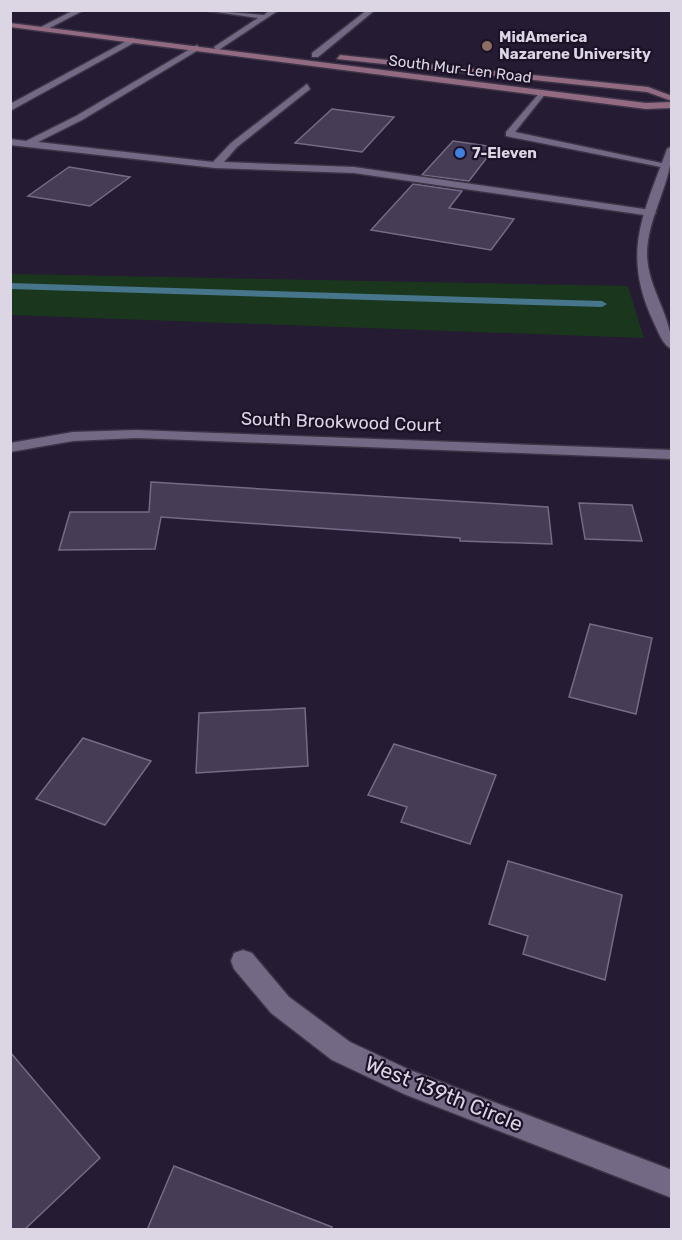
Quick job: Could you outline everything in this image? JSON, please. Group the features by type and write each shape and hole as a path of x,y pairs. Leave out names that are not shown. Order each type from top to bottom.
{"main road":[{"name":"South Mur-Len Road","path":"10,25 245,52 370,58 648,90 672,99"},
{"name":"South Mur-Len Road","path":"245,52 323,66 646,106 672,105"}],"street":[{"path":"41,29 81,10"},
{"path":"205,10 265,17"},
{"path":"217,49 276,10"},
{"path":"315,55 372,10"},
{"path":"10,108 135,39"},
{"path":"27,144 79,118 197,47"},
{"path":"216,165 234,145 307,87"},
{"path":"542,93 510,134 666,165"},
{"path":"10,142 216,165 354,170 651,213"},
{"path":"672,149 643,240 644,278 659,322 672,345"},
{"name":"South Brookwood Court","path":"10,448 52,438 87,434 126,434 672,455"},
{"name":"West 139th Circle","path":"243,962 280,1005 342,1051 404,1082 672,1184"}],"green space":[{"path":"11,274 628,286 644,338 11,315"}],"building":[{"path":"332,109 394,117 362,152 295,143"},
{"path":"453,141 495,147 469,181 422,175"},
{"path":"69,167 130,177 90,206 28,196"},
{"path":"413,184 462,191 449,208 514,219 491,250 371,230"},
{"path":"151,482 548,507 552,544 460,541 460,538 161,517 155,549 59,550 70,512 149,512"},
{"path":"579,503 632,505 642,541 585,539"},
{"path":"590,624 652,638 636,714 569,697"},
{"path":"305,708 308,766 196,773 199,713"},
{"path":"83,738 151,761 105,825 36,799"},
{"path":"394,744 496,775 470,844 401,822 407,807 368,795"},
{"path":"508,861 622,895 605,980 523,954 528,936 489,924"},
{"path":"10,1052 100,1158 24,1230 10,1230"},
{"path":"174,1166 332,1227 331,1230 147,1230"}],"waterway":[{"path":"10,286 602,304"}],"place":[{"name":"MidAmerica Nazarene University","path":"487,46"},
{"name":"7-Eleven","path":"460,153"}]}
